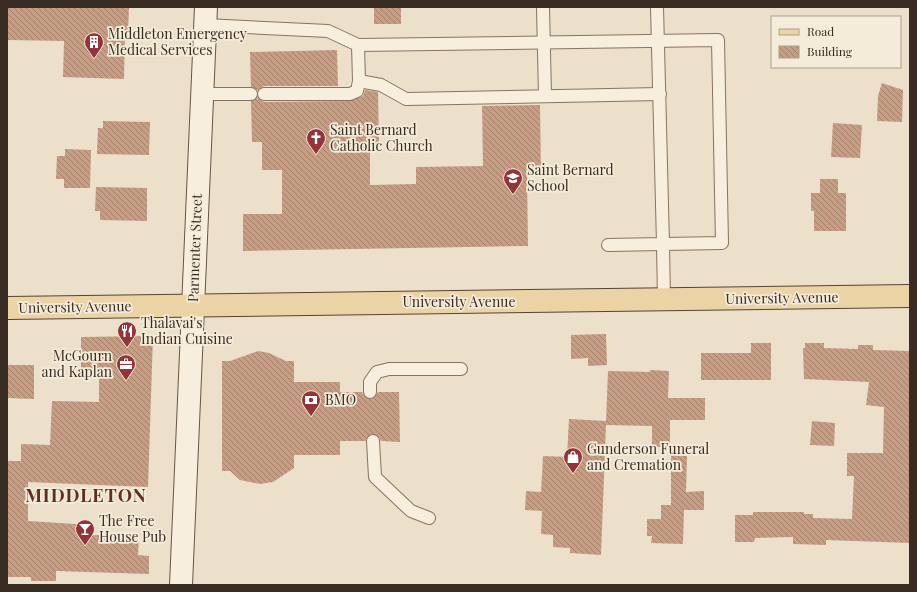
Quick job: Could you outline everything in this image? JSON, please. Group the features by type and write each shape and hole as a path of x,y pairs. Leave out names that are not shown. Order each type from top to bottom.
{"main road":[{"name":"University Avenue","path":"7,308 910,296"}],"street":[{"name":"Parmenter Street","path":"181,585 205,16"}],"lane":[{"path":"543,7 545,96"},
{"path":"658,7 664,300"},
{"path":"205,16 328,31 358,45 544,44 718,40 722,243 608,245"},
{"path":"264,94 350,94 357,91 359,81 358,45"},
{"path":"359,81 381,85 406,99 660,94"},
{"path":"202,94 251,94"},
{"path":"370,392 370,382 377,372 389,369 461,369"},
{"path":"373,441 374,477 411,511 429,518"}],"building":[{"name":"Middleton Emergency Medical Services","path":"7,7 129,7 128,32 125,31 124,79 63,77 64,41 7,40"},
{"path":"374,8 401,8 401,24 374,24"},
{"path":"337,50 338,86 264,86 258,90 251,87 250,52"},
{"path":"882,83 903,90 902,122 877,121 878,96"},
{"name":"Saint Bernard Catholic Church","path":"365,90 378,92 379,144 370,144 370,185 416,184 416,167 483,166 482,106 540,105 541,175 527,175 528,246 243,251 243,214 282,214 282,170 262,170 262,142 252,142 251,101 258,98 264,102 350,101 363,96"},
{"path":"103,121 150,122 149,155 97,154 98,128 103,128"},
{"path":"833,123 862,125 860,158 831,157"},
{"path":"65,149 91,150 90,188 64,188 64,179 56,179 57,156 65,156"},
{"path":"820,179 838,179 838,193 846,193 846,231 814,231 814,211 811,211 811,193 820,193"},
{"path":"96,187 147,188 147,221 100,220 100,211 95,211"},
{"path":"606,334 607,365 588,366 588,358 571,359 571,335"},
{"path":"153,336 148,487 28,482 28,521 90,525 90,535 139,536 138,555 149,556 149,574 56,571 56,581 31,581 31,577 7,577 7,461 21,461 21,444 50,445 52,401 99,402 99,368 81,368 81,337"},
{"path":"751,343 771,343 771,380 701,380 701,353 751,353"},
{"path":"805,343 824,343 824,348 858,349 858,345 873,345 873,350 910,351 910,543 826,540 826,545 793,544 793,537 755,538 754,542 735,542 735,515 753,515 753,512 804,512 804,514 813,514 813,518 852,519 854,476 847,476 847,453 883,453 884,407 866,405 869,382 804,379 803,348 805,348"},
{"name":"BMO","path":"258,351 269,353 286,361 294,361 294,382 340,382 340,392 362,392 364,396 370,399 374,398 378,392 399,392 400,442 381,441 379,437 372,434 367,437 366,441 340,441 340,455 294,455 294,468 273,482 260,484 240,480 230,471 222,471 222,361 230,361"},
{"path":"7,365 34,365 34,399 7,398"},
{"name":"Gunderson Funeral and Cremation","path":"650,370 669,371 668,398 705,398 705,420 670,420 670,447 652,447 652,426 606,425 601,555 570,553 570,548 553,547 553,535 541,534 542,511 525,510 526,491 541,492 543,456 567,457 569,419 606,421 608,371 650,372"},
{"path":"812,421 835,423 834,446 810,445"},
{"path":"671,455 687,456 686,492 704,491 704,510 684,510 683,544 651,543 652,536 647,536 647,519 661,519 661,505 671,505"}],"place":[{"name":"Middleton Emergency Medical Services","path":"94,59"},
{"name":"Saint Bernard Catholic Church","path":"316,155"},
{"name":"Saint Bernard School","path":"513,195"},
{"name":"Thalavai's Indian Cuisine","path":"127,348"},
{"name":"McGourn and Kaplan","path":"126,381"},
{"name":"BMO","path":"311,417"},
{"name":"Gunderson Funeral and Cremation","path":"573,474"},
{"name":"The Free House Pub","path":"85,546"}],"district":[{"name":"MIDDLETON","path":"86,496"}]}
